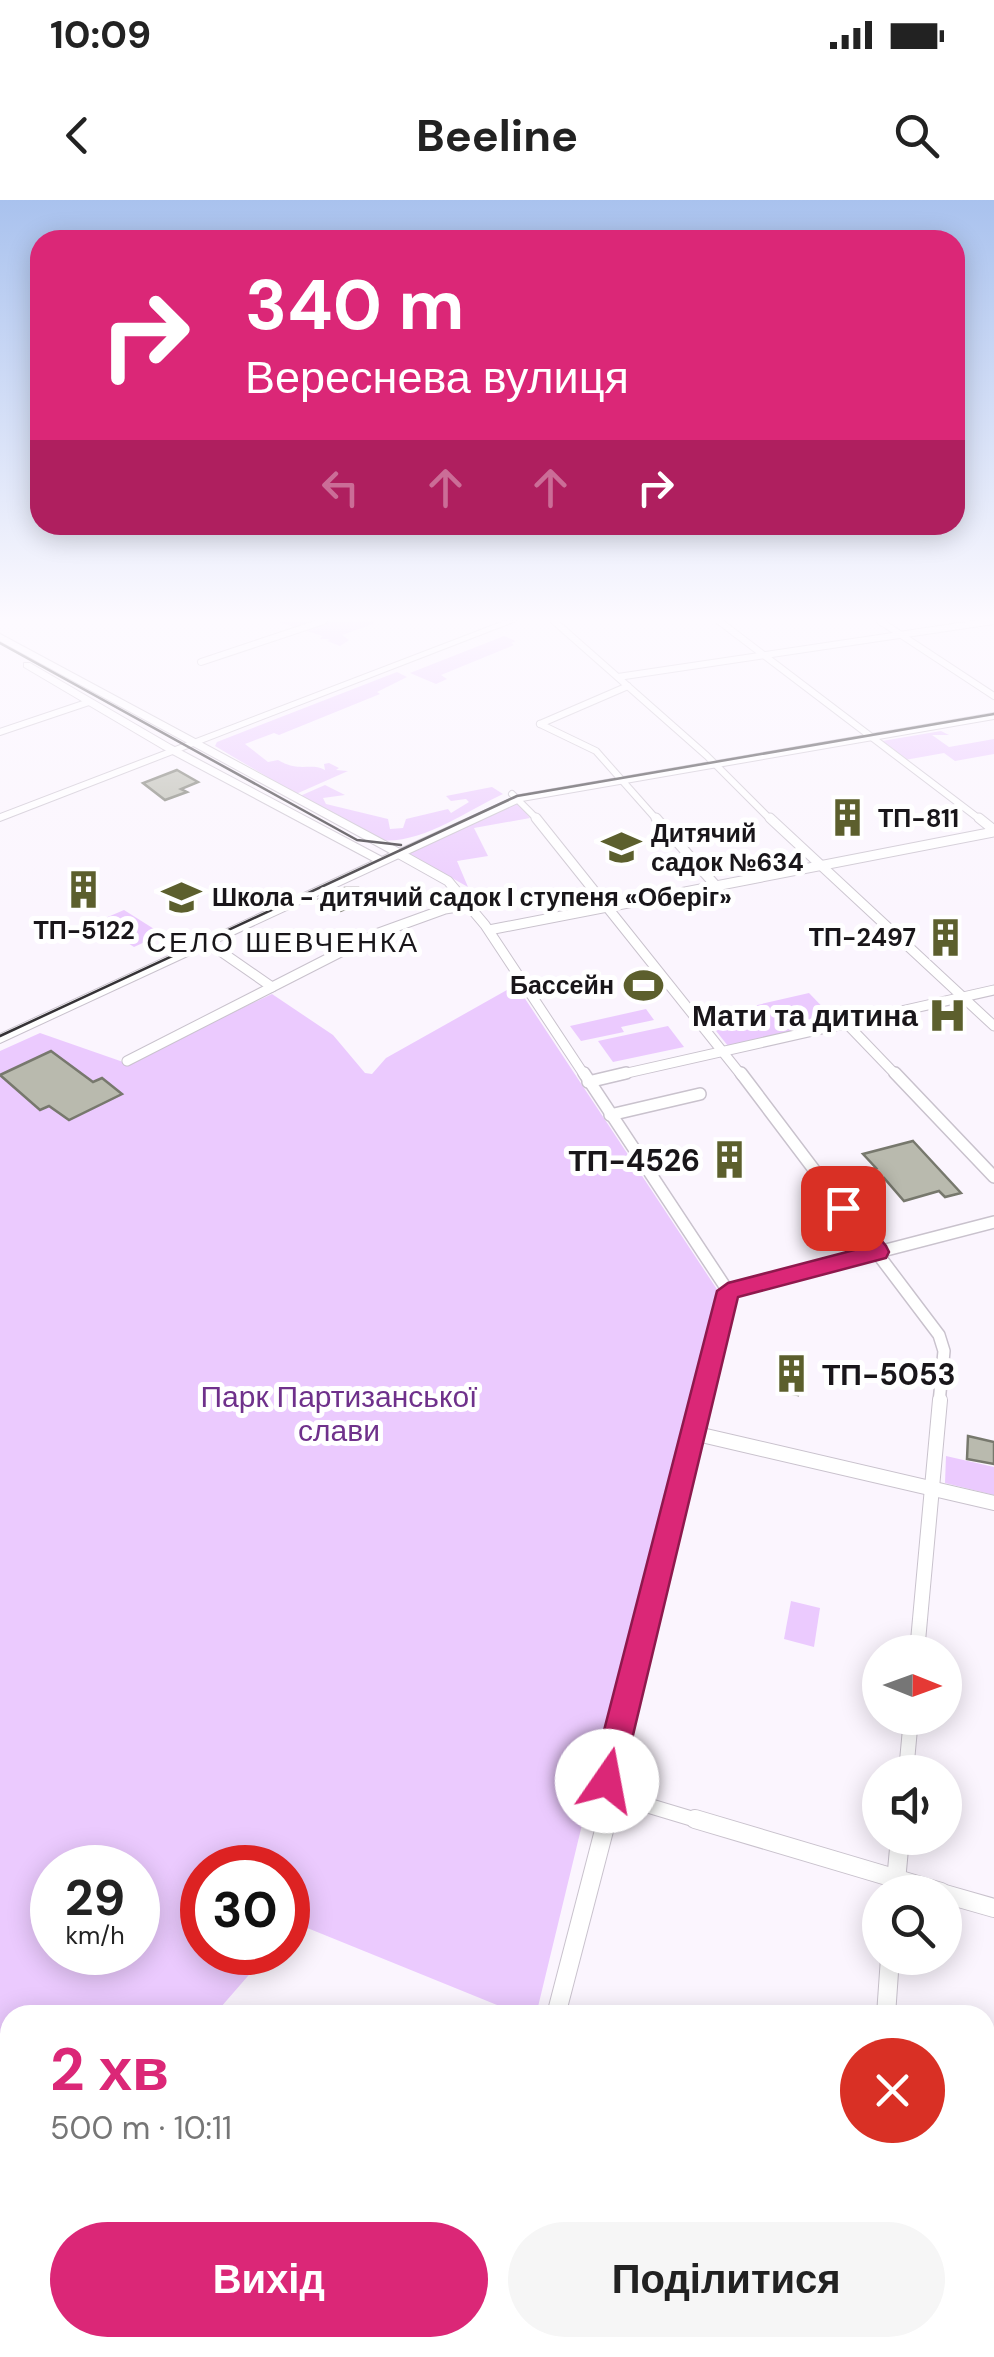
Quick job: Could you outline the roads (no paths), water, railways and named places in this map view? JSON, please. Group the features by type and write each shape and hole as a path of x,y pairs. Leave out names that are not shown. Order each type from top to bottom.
{"street":[{"path":"0,732 31,722"},
{"path":"123,722 385,856 448,881 489,930 728,1291 607,1774 613,1795 559,2005"},
{"path":"157,722 385,856"},
{"path":"0,818 254,722"},
{"path":"545,722 540,724 596,751 716,886"},
{"path":"668,722 817,866 994,1026"},
{"path":"852,722 994,831"},
{"path":"0,1030 516,796 942,722"},
{"path":"516,796 725,1053 928,1318 944,1351 919,1635"},
{"path":"489,930 994,831"},
{"path":"128,1061 376,934 470,904"},
{"path":"204,939 272,987"},
{"path":"0,1039 204,939"},
{"path":"588,1082 994,990"},
{"path":"847,1024 994,1177"},
{"path":"610,1115 700,1094"},
{"path":"728,1291 994,1222"},
{"path":"693,1432 994,1503"},
{"path":"613,1795 862,1875"},
{"path":"962,1899 994,1908"},
{"path":"887,2005 889,1975"}],"tram line":[{"path":"143,722 357,840 401,845"},
{"path":"0,1036 517,796 949,722"}],"place":[{"name":"ТП-811","path":"848,818"},
{"name":"Дитячий садок №634","path":"621,847"},
{"name":"ТП-5122","path":"84,889"},
{"name":"Школа - дитячий садок І ступеня «Оберіг»","path":"182,897"},
{"name":"ТП-2497","path":"946,937"},
{"name":"Бассейн","path":"644,985"},
{"name":"Мати та дитина","path":"948,1015"},
{"name":"ТП-4526","path":"730,1160"},
{"name":"ТП-5053","path":"792,1374"}],"district":[{"name":"СЕЛО ШЕВЧЕНКА","path":"283,942"}],"park label":[{"name":"Парк Партизанської слави","path":"339,1413"}]}
